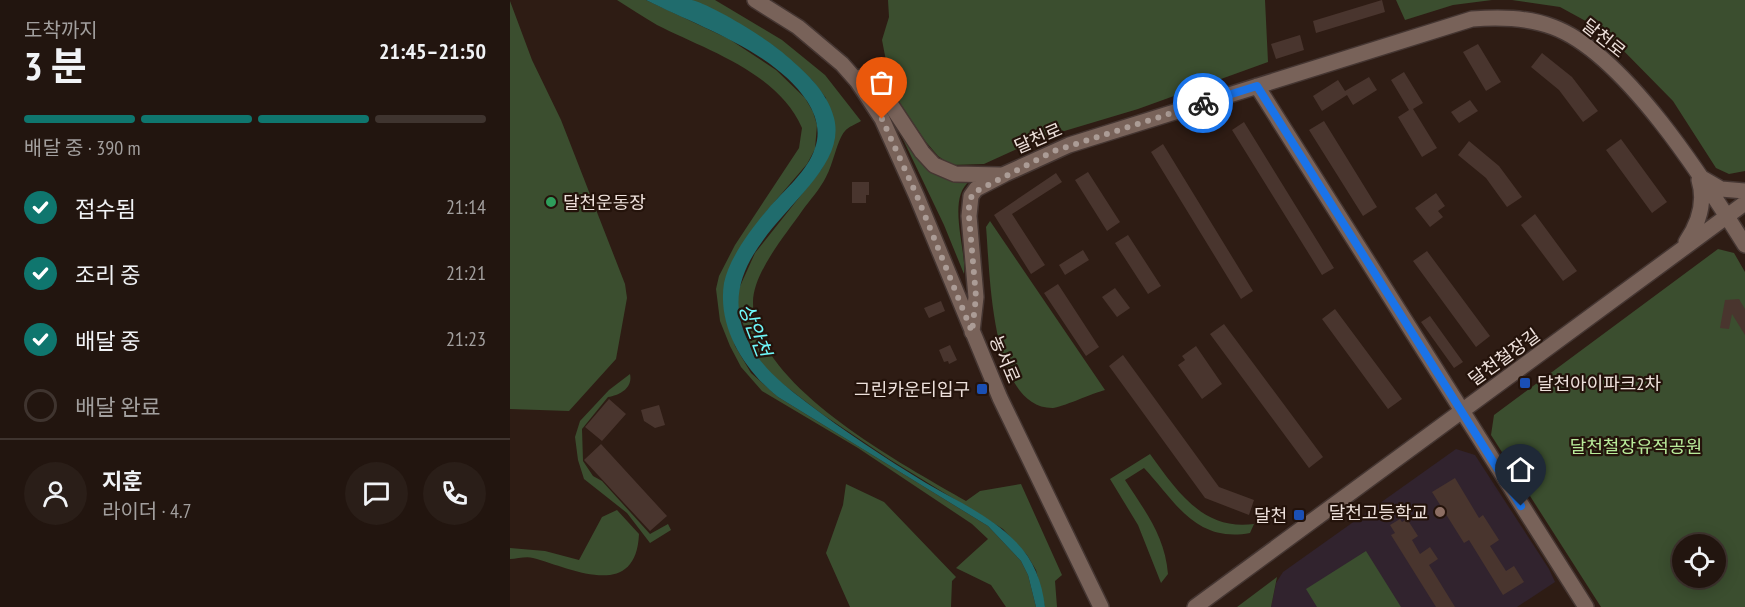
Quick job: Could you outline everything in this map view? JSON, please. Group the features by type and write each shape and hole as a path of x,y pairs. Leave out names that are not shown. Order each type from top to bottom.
{"street":[{"name":"농서로","path":"755,0 798,27 842,64 870,100 889,134 1000,398 1098,600"},
{"name":"달천로","path":"972,332 976,297 969,203 976,189 1069,145 1455,23 1491,18 1532,21 1569,34 1602,58 1645,103 1745,245"},
{"path":"842,64 891,105 922,152 934,165 955,174 1005,174"},
{"path":"1257,86 1586,607"},
{"path":"1697,175 1714,187 1745,191"},
{"path":"1678,252 1690,236 1701,213 1702,194 1697,175"},
{"name":"달천철장길","path":"1195,607 1745,203"},
{"path":"1098,600 1109,607"}],"shaded area":[{"name":"달천고등학교","path":"1456,449 1475,455 1549,569 1555,582 1517,607 1271,607 1276,583 1283,572"}],"green space":[{"path":"617,0 646,0 729,39 776,70 805,98 813,112 817,125 815,149 807,164 765,213 729,270 725,314 735,346 751,373 778,397 988,526 1021,561 1028,575 1036,607 1006,607 991,585 956,568 988,539 972,524 858,448 762,391 741,367 720,321 716,289 719,276 735,245 799,148 802,128 791,109 758,77 718,54 657,25"},
{"path":"691,0 715,0 782,40 825,75 861,121 848,128 842,135 824,181 779,242 758,279 753,302 759,333 777,363 803,392 836,419 871,444 966,501 980,491 1021,484 1062,575 1055,581 1057,607 1045,607 1036,570 1027,555 1003,529 889,459 822,414 780,382 764,367 754,352 738,311 737,293 755,253 821,170 830,153 826,98 812,80 774,46"},
{"path":"888,0 1265,0 1268,62 1138,109 1041,138 984,164 951,165 938,156 926,142 886,82 887,66 882,40 889,17"},
{"path":"1396,0 1492,0 1453,5 1405,20"},
{"path":"1512,0 1745,0 1745,171 1729,174 1716,168 1673,101 1613,40 1593,25 1560,7"},
{"name":"달천운동장","path":"510,1 532,60 561,120 625,284 627,298 616,359 569,411 510,409"},
{"path":"900,133 919,156 970,181 963,189 959,199 958,212 964,274 944,225"},
{"path":"990,221 1105,390 1053,408 1032,402 1017,386 1005,362 997,334 992,303 986,227"},
{"name":"달천철장유적공원","path":"1718,249 1734,253 1745,272 1745,607 1601,607 1491,435 1494,415"},
{"path":"630,374 628,387 617,395 608,397 582,429 583,461 593,476 602,481 650,534 668,524 671,530 650,543 627,513 584,479 578,460 575,437 580,421 609,390"},
{"path":"1150,454 1181,494 1206,515 1236,525 1254,524 1250,533 1215,532 1200,526 1188,517 1144,468 1125,480 1147,513 1163,548 1168,574 1161,583 1138,525 1110,479"},
{"path":"846,484 884,502 956,577 952,581 951,607 850,607 826,553 843,505"},
{"path":"617,510 639,534 635,555 627,568 614,574 582,573 530,557 510,559 510,548 545,551 579,560 602,517"},
{"path":"1366,551 1401,607 1317,607 1306,589"},
{"path":"1277,577 1271,607 1237,607"}],"water":[{"path":"646,0 692,0 725,15 774,46 798,66 813,81 831,108 834,118 834,143 823,168 762,242 746,269 739,299 744,332 755,353 778,379 835,423 911,474 985,517 1006,533 1022,549 1032,564 1042,589 1045,607 1036,607 1028,575 1021,561 988,526 778,397 755,375 745,361 729,332 723,300 724,283 731,264 748,234 801,173 812,156 818,135 815,118 807,101 793,83 755,54 711,30"}],"building":[{"path":"1382,0 1385,12 1316,33 1313,21"},
{"path":"1300,35 1304,50 1276,59 1271,44"},
{"path":"1478,44 1501,82 1486,91 1463,52"},
{"path":"1542,53 1572,77 1598,111 1583,122 1559,90 1531,67"},
{"path":"1404,72 1423,103 1413,109 1437,148 1422,157 1398,117 1409,110 1391,80"},
{"path":"1369,77 1377,90 1353,105 1347,95 1322,111 1313,96 1338,80 1345,91"},
{"path":"1470,100 1478,111 1459,123 1451,112"},
{"path":"1324,121 1377,207 1363,216 1309,130"},
{"path":"1244,122 1334,268 1322,275 1232,130"},
{"path":"1621,139 1667,202 1652,213 1606,150"},
{"path":"1469,141 1499,166 1522,197 1507,207 1486,178 1458,155"},
{"path":"1163,144 1253,291 1241,299 1151,152"},
{"path":"1088,172 1120,222 1107,231 1075,180"},
{"path":"1056,173 1062,182 1012,214 1045,265 1031,274 994,215"},
{"path":"852,182 869,182 869,195 866,195 866,203 852,203"},
{"path":"1436,193 1445,206 1438,211 1443,217 1430,227 1415,208"},
{"path":"1535,214 1577,271 1563,281 1521,225"},
{"path":"1128,235 1161,286 1148,294 1115,243"},
{"path":"1083,250 1089,260 1065,275 1059,265"},
{"path":"1427,251 1490,336 1476,347 1413,261"},
{"path":"1058,284 1099,347 1086,356 1044,293"},
{"path":"1115,288 1130,308 1117,317 1102,297"},
{"path":"1739,299 1745,309 1745,335 1732,314 1729,329 1720,328 1725,300"},
{"path":"941,301 945,311 929,318 924,308"},
{"path":"1335,309 1402,399 1388,409 1322,319"},
{"path":"1430,316 1463,362 1454,368 1421,322"},
{"path":"1224,324 1323,457 1309,468 1210,334"},
{"path":"950,345 957,360 949,364 948,361 944,362 939,350"},
{"path":"1196,346 1222,384 1202,399 1178,365 1185,360 1182,356"},
{"path":"1123,355 1219,487 1254,500 1249,515 1205,498 1109,366"},
{"path":"609,399 626,414 602,441 585,427"},
{"path":"659,405 665,425 655,428 644,421 641,410"},
{"path":"601,444 667,516 650,531 584,460"},
{"path":"1455,478 1479,518 1483,515 1499,540 1490,546 1506,571 1514,566 1524,582 1503,595 1469,540 1464,543 1432,492"},
{"path":"1400,519 1402,522 1407,519 1418,536 1412,540 1420,554 1430,547 1438,559 1429,565 1455,607 1436,607 1391,535 1395,533 1390,525"}],"way so far":[{"path":"882,119 917,196 972,332 976,297 969,203 970,196 976,189 1037,158 1069,145 1203,103"}],"place":[{"name":"달천운동장","path":"551,202"},
{"name":"달천아이파크2차","path":"1525,383"},
{"name":"그린카운티입구","path":"982,389"},
{"name":"달천고등학교","path":"1440,512"},
{"name":"달천","path":"1299,515"}],"route":[{"path":"1203,103 1257,86 1521,506"}],"water label":[{"name":"상안천","path":"755,330"}]}
